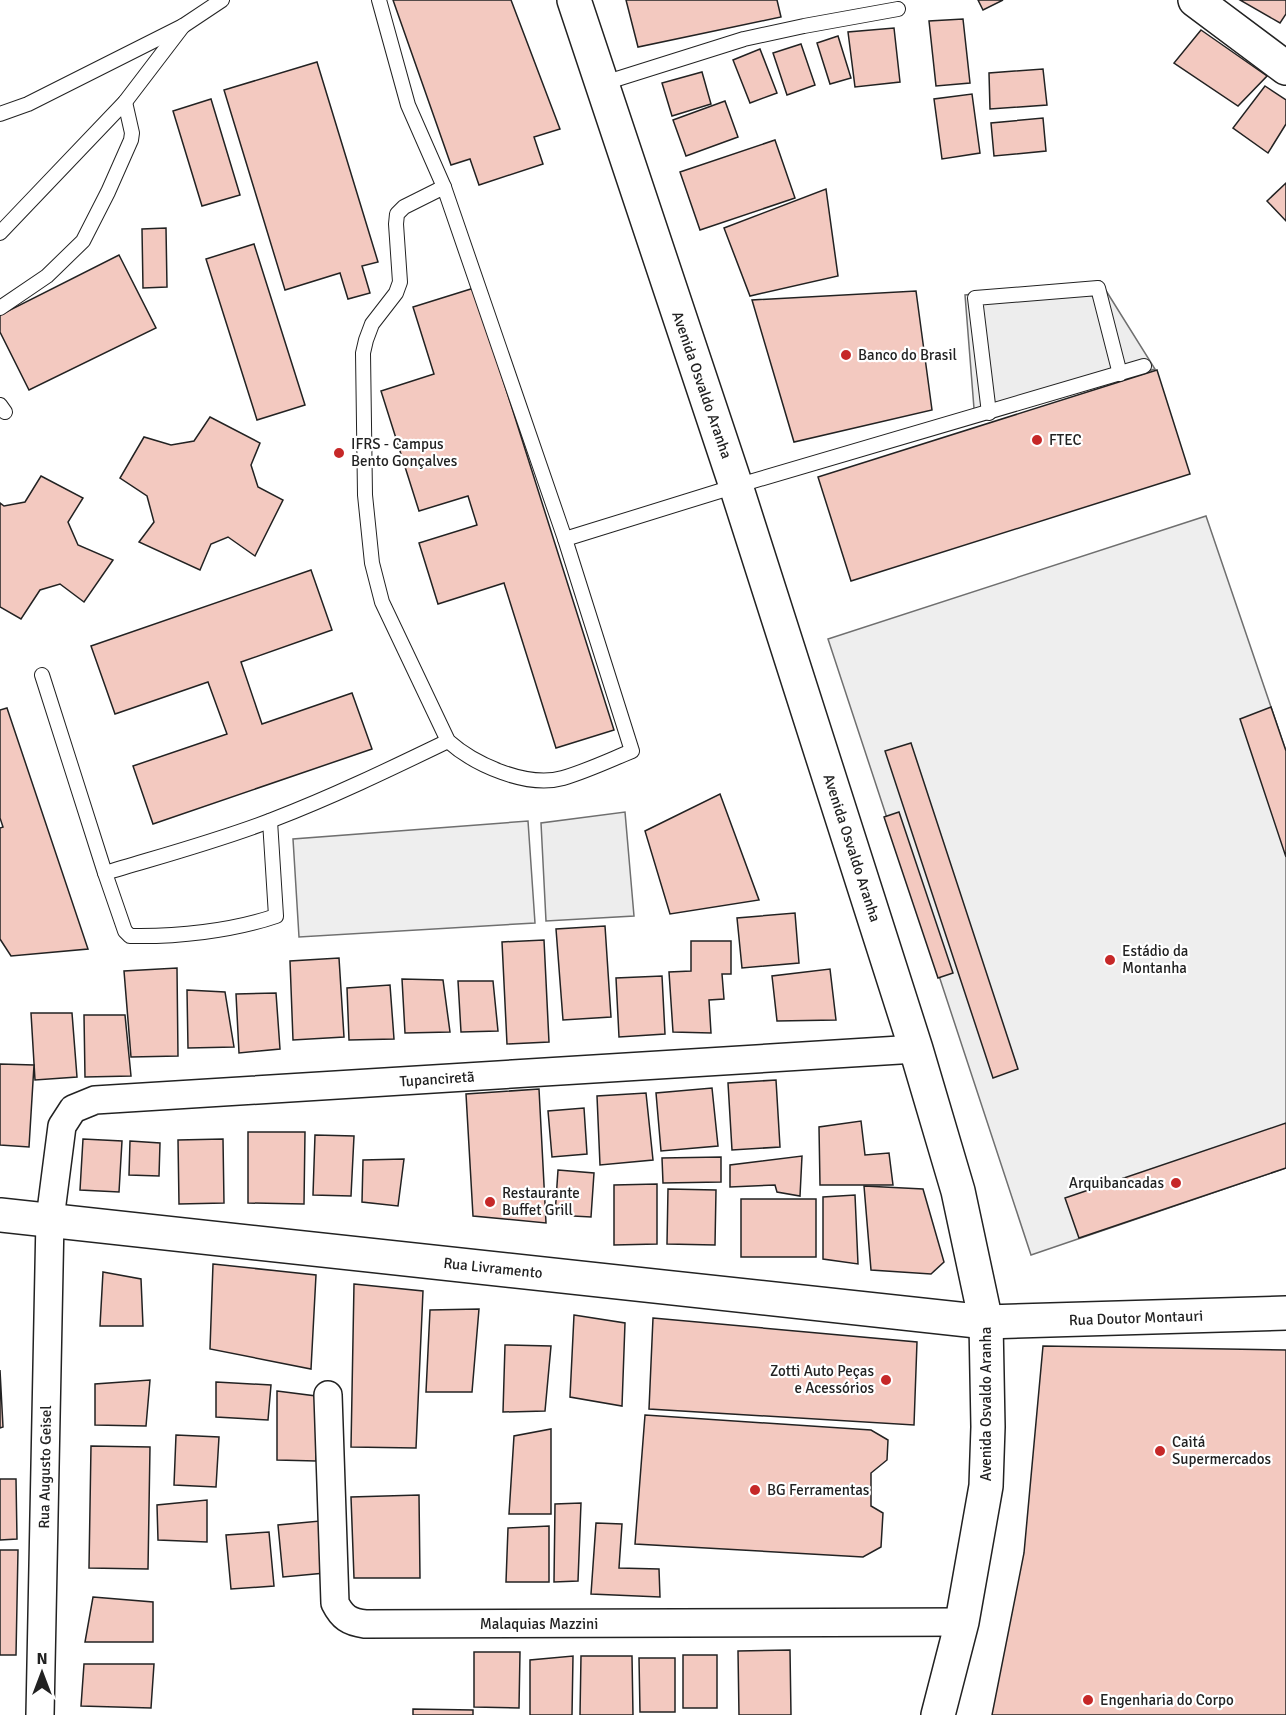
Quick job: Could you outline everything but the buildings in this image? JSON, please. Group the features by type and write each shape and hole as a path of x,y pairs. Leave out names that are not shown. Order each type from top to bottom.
{"main road":[{"name":"Avenida Osvaldo Aranha","path":"574,0 736,486 916,1049 958,1191 987,1322 986,1486 962,1622 938,1715"},
{"path":"1195,0 1286,68"},
{"name":"Rua Livramento","path":"0,1215 987,1322"},
{"name":"Rua Doutor Montauri","path":"987,1322 1286,1313"}],"street":[{"name":"Tupanciretã","path":"50,1219 62,1126 72,1109 94,1100 916,1049"},
{"name":"Rua Augusto Geisel","path":"40,1715 50,1219"},
{"name":"Malaquias Mazzini","path":"328,1395 334,1603 340,1614 354,1623 962,1622"}],"lane":[{"path":"0,114 28,104 183,26 222,0"},
{"path":"379,0 408,105 444,187 565,539 632,751 562,778 542,781 490,768 460,752 448,741 382,602 372,563 365,495 363,353 372,324 396,292 400,282 397,214 404,207 444,187"},
{"path":"601,84 744,39 898,9"},
{"path":"0,233 125,102 183,26"},
{"path":"0,308 47,276 83,241 131,140 132,133 125,102"},
{"path":"989,413 975,298 1098,288 1120,374"},
{"path":"565,539 736,486 1144,366"},
{"path":"42,675 105,873 125,932 130,936 153,937 200,932 242,926 276,916 270,821"},
{"path":"105,873 183,851 270,821 365,781 448,741"}],"shaded area":[{"path":"1100,281 1155,369 975,421 965,295"},
{"name":"Estádio da Montanha","path":"1206,516 1286,751 1286,1168 1031,1255 828,639"},
{"path":"625,812 634,916 546,921 541,823"},
{"path":"528,821 535,923 299,937 293,839"}],"place":[{"name":"Banco do Brasil","path":"846,355"},
{"name":"FTEC","path":"1037,440"},
{"name":"IFRS - Campus Bento Gonçalves","path":"339,453"},
{"name":"Estádio da Montanha","path":"1110,960"},
{"name":"Arquibancadas","path":"1176,1183"},
{"name":"Restaurante Buffet Grill","path":"490,1202"},
{"name":"Zotti Auto Peças e Acessórios","path":"886,1380"},
{"name":"Caitá Supermercados","path":"1160,1451"},
{"name":"BG Ferramentas","path":"755,1490"},
{"name":"Engenharia do Corpo","path":"1088,1700"}]}
